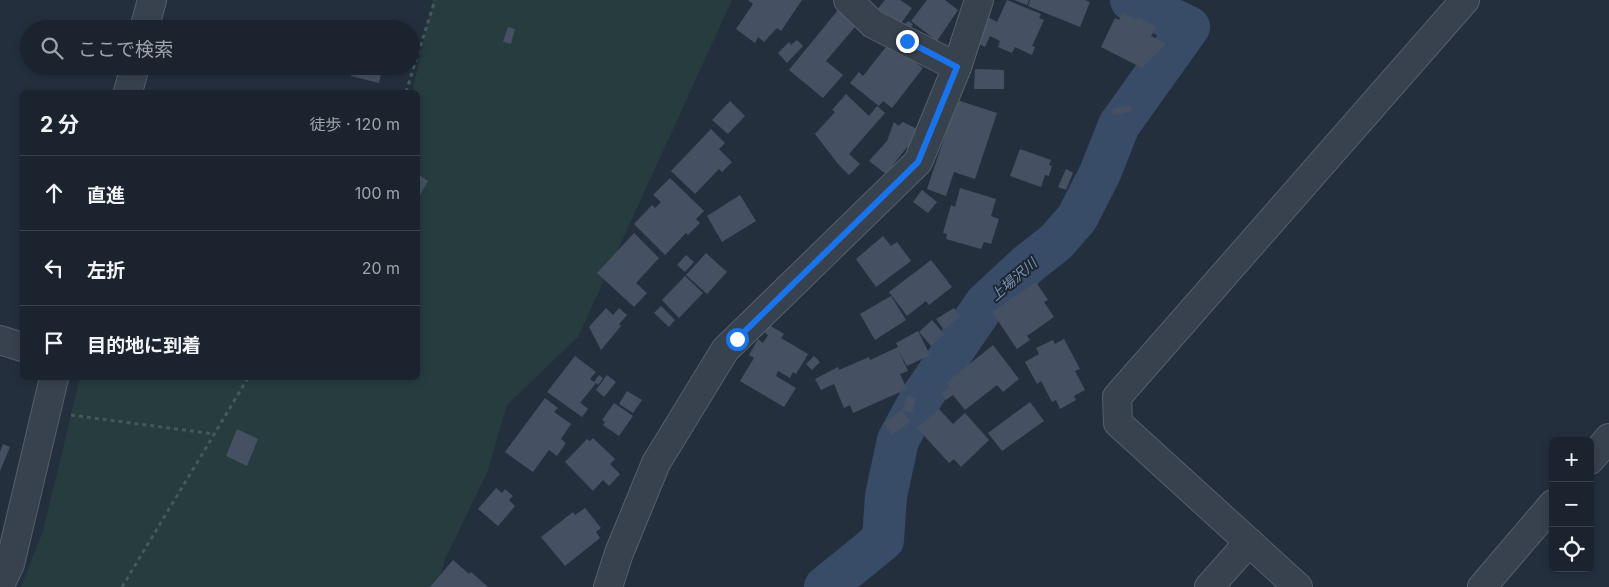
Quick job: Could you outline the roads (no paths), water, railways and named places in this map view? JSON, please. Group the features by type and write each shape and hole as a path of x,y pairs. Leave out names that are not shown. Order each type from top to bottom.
{"street":[{"path":"146,20 152,0"},
{"path":"848,0 874,24 957,67"},
{"path":"608,587 619,553 656,463 725,350 918,162 957,67 980,0"},
{"path":"1298,587 1118,423 1117,397 1465,0"},
{"path":"129,90 133,75"},
{"path":"0,340 20,346"},
{"path":"0,585 10,564 54,380"},
{"path":"1594,455 1609,438"},
{"path":"1482,587 1549,509"},
{"path":"1209,587 1249,542"}],"waterway":[{"name":"上場沢川","path":"825,587 883,540 886,496 898,440 921,398 985,304 1028,264 1056,242 1077,218 1100,173 1119,125 1189,27 1131,0"}]}
